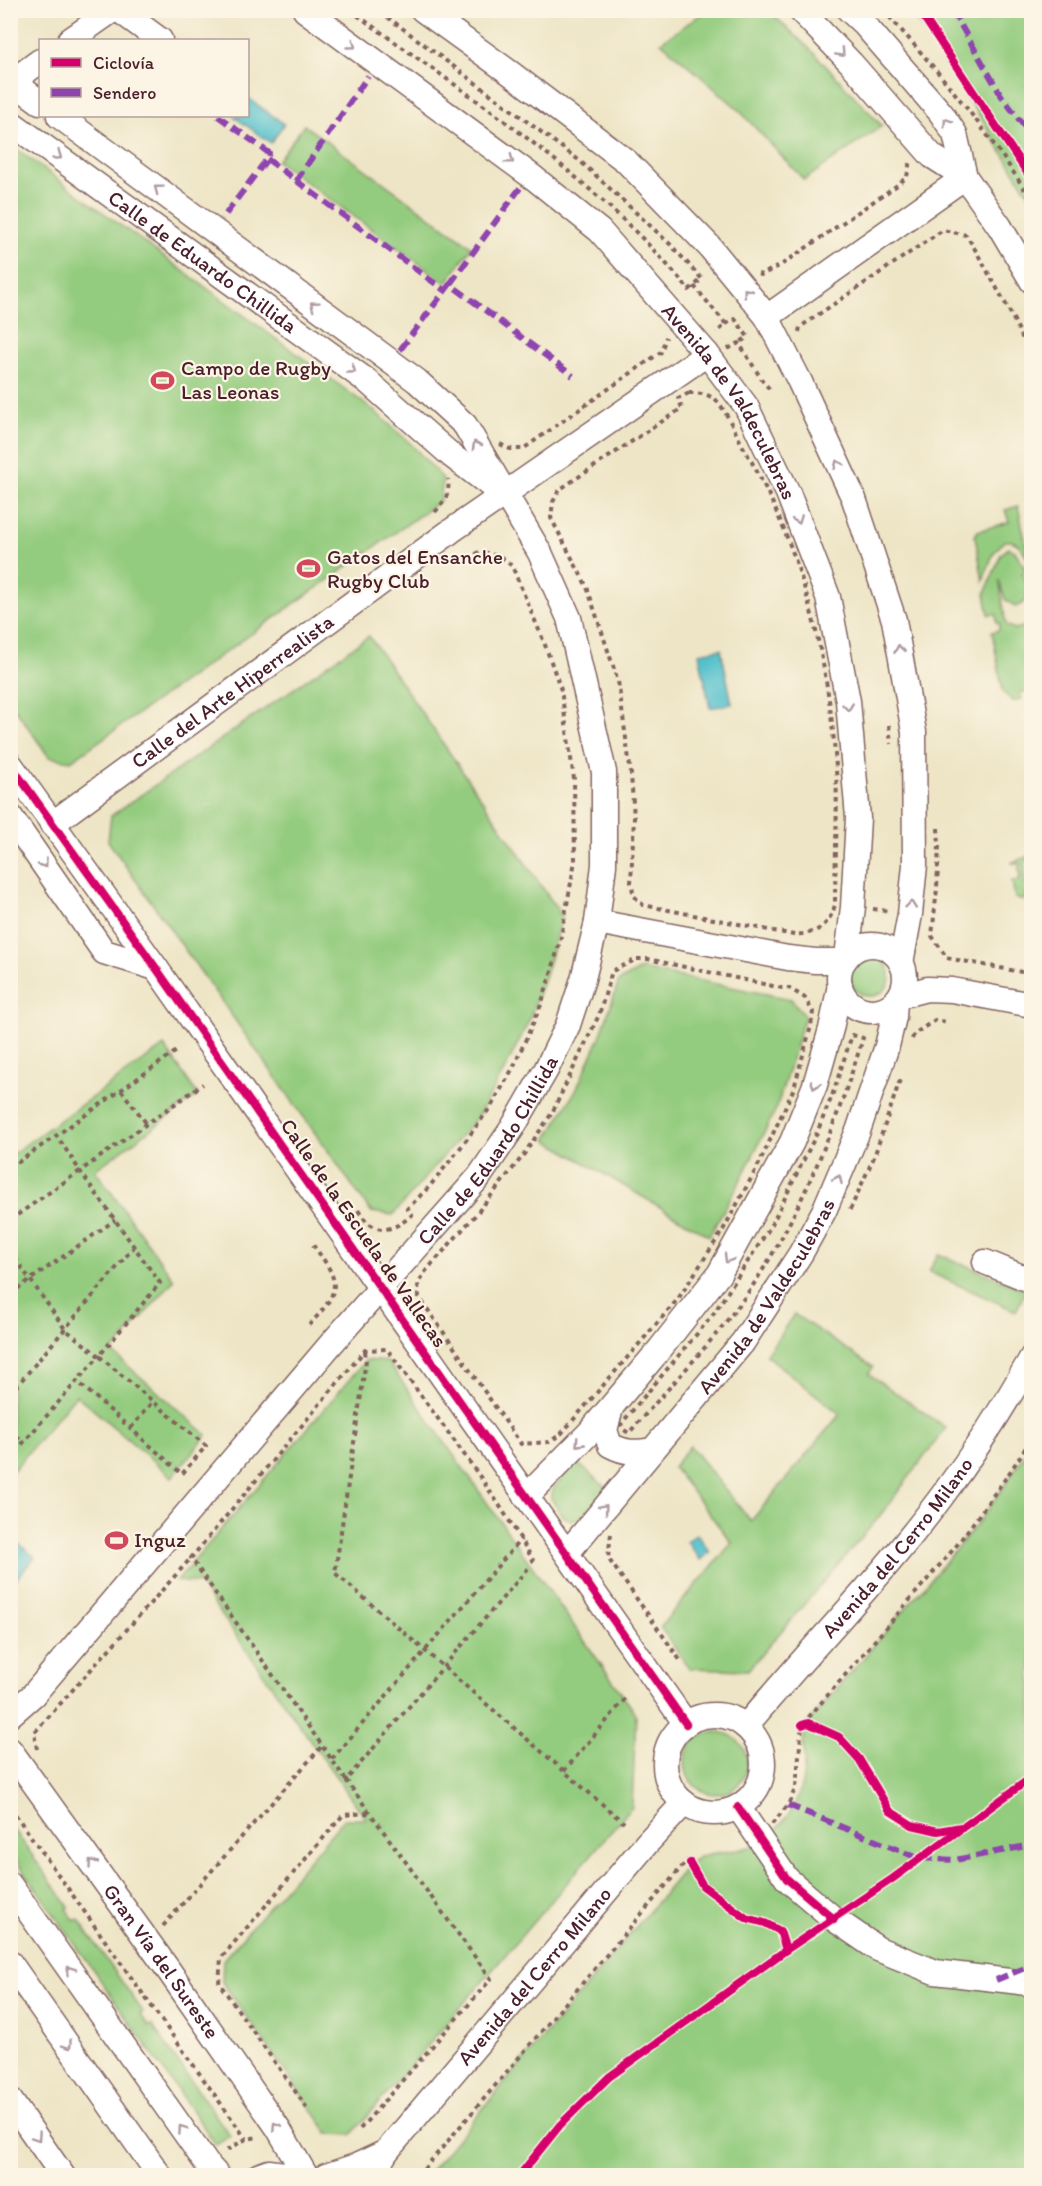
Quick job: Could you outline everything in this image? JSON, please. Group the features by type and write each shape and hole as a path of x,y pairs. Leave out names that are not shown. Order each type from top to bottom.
{"street":[{"path":"71,39 113,10"},
{"path":"119,10 159,39"},
{"name":"Avenida de Valdeculebras","path":"305,10 534,178 600,231 706,354 746,406 788,493 828,597 848,701 858,818 853,907 843,971 841,1032"},
{"path":"423,10 626,161 709,246 767,317 800,382 854,499 894,620 914,732 915,865 902,964 905,981 897,999"},
{"path":"800,10 851,63 932,156 965,177"},
{"path":"849,10 864,24 941,113 955,134 965,177 1000,227 1032,280"},
{"path":"39,63 11,81 39,101"},
{"name":"Calle de Eduardo Chillida","path":"10,1715 33,1695 380,1288 479,1177 513,1127 546,1070 568,1025 583,979 597,922 604,865 604,772 570,618 540,553 465,425 417,381 60,117"},
{"name":"Calle de Eduardo Chillida","path":"10,122 367,381 452,456 505,496"},
{"path":"767,317 965,177"},
{"name":"Calle del Arte Hiperrealista","path":"52,824 452,531 706,354"},
{"name":"Calle de la Escuela de Vallecas","path":"10,764 156,968 686,1724"},
{"path":"10,816 104,952 156,968"},
{"path":"597,922 788,958 815,961 843,971"},
{"path":"952,990 921,979 902,964 894,953 874,945 860,947 843,971 849,1001 864,1010 874,1011 885,1008 897,999 927,989 952,990 1032,1005"},
{"name":"Avenida de Valdeculebras","path":"567,1552 743,1342 801,1253 824,1211 870,1100 887,1046 897,999"},
{"path":"526,1497 589,1433 667,1340 724,1264 792,1142 815,1085 841,1032"},
{"path":"984,1262 1032,1281"},
{"name":"Avenida del Cerro Milano","path":"746,1726 942,1497 992,1424 1032,1358"},
{"path":"612,1405 604,1430 610,1445 622,1451 636,1453 652,1450"},
{"path":"716,1715 732,1718 746,1726 756,1739 762,1753 763,1769 759,1784 750,1797 738,1807 724,1812 710,1813 696,1810 684,1803 673,1792 667,1778 665,1763 668,1748 675,1734 686,1724 700,1717 716,1715"},
{"name":"Gran Vía del Sureste","path":"10,1750 167,1968 278,2128 306,2175"},
{"name":"Avenida del Cerro Milano","path":"372,2175 386,2152 647,1843 684,1803"},
{"path":"738,1807 787,1879 834,1919 878,1949 935,1972 1032,1982"},
{"path":"10,1885 200,2154 218,2175"},
{"path":"10,1963 160,2175"},
{"path":"10,2100 63,2175"},
{"name":"Avenida del Cerro Milano","path":"326,2175 356,2166 386,2152"},
{"path":"258,2175 269,2172 300,2175"}],"path":[{"path":"350,10 529,139 624,219 664,259 690,290 702,279 670,244 580,161 378,10"},
{"path":"883,10 960,98 1032,201"},
{"path":"781,266 896,186"},
{"path":"816,316 943,230 966,235 1008,308 1032,358"},
{"path":"694,286 726,324"},
{"path":"735,319 748,337 728,349 716,332 726,324 735,319"},
{"path":"497,443 510,449 523,449 661,352 667,328"},
{"path":"739,343 772,392"},
{"path":"689,393 702,393 718,401 761,477 788,541 818,631 829,698 836,769 835,905 826,924 810,934 794,935 643,905 634,896 631,884 633,865 634,818 631,774 618,681 587,586 551,518 553,502 560,490 567,484 682,408 678,398 689,393"},
{"path":"435,512 448,494 447,472"},
{"path":"358,1210 366,1222 377,1228 391,1229 401,1224 412,1215 407,1209 429,1187 492,1105 513,1068 541,1005 561,937 575,861 576,812 561,690 544,642 512,566 501,557 480,551 470,559"},
{"path":"889,719 892,752"},
{"path":"873,910 891,912 891,902"},
{"path":"934,916 932,936 946,958 1032,974"},
{"path":"445,1249 417,1284 419,1297 521,1444 549,1442 561,1434 678,1299 723,1230 760,1162 794,1088 813,1012 805,998 789,988 648,959 637,959 612,971 608,984"},
{"path":"911,1043 914,1034 935,1020 947,1022"},
{"path":"841,1032 863,1038"},
{"path":"10,1168 178,1050"},
{"path":"10,1220 203,1084"},
{"path":"121,1090 147,1124"},
{"path":"10,1458 160,1283 56,1136"},
{"path":"10,1294 115,1220"},
{"path":"309,1325 326,1307 333,1292 334,1278 329,1266 313,1245"},
{"path":"10,1394 134,1247"},
{"path":"10,1251 65,1329 206,1446 182,1474 77,1381"},
{"path":"42,1756 35,1746 34,1733 191,1558 365,1350 387,1349 521,1539 532,1563 346,1780"},
{"path":"365,1350 366,1360 335,1573 624,1823"},
{"path":"131,1428 153,1401"},
{"path":"10,1431 24,1443"},
{"path":"757,1835 769,1827 788,1805 795,1786 802,1725 957,1545 1032,1438"},
{"path":"618,1526 610,1534 608,1558 680,1660"},
{"path":"332,1759 521,1539"},
{"path":"191,1558 346,1780 490,1979 360,2129"},
{"path":"564,1771 625,1699"},
{"path":"802,1725 808,1723 816,1726"},
{"path":"157,1917 164,1927 322,1746"},
{"path":"10,1807 246,2139"},
{"path":"307,2108 219,1983 221,1958 343,1815 370,1813"},
{"path":"418,2175 688,1860 694,1871"},
{"path":"226,2150 246,2139 267,2135"}],"green space":[{"path":"706,11 769,11 814,53 882,126 804,180 737,108 661,42"},
{"path":"904,11 1031,11 1031,198 944,60 939,40"},
{"path":"304,125 472,247 446,283 277,161"},
{"path":"11,145 372,409 411,444 443,479 440,501 71,761 49,757 11,703"},
{"path":"1018,506 1030,564 1018,544 1004,541 993,554 983,581 975,536 978,531 1009,522 1005,510"},
{"path":"1009,548 1015,551 1026,570 1022,573 1028,593 1024,602 1015,607 1005,599 999,580 1006,625 1015,629 1030,625 1032,630 1031,690 1020,693 1021,699 1012,701 1003,692 992,632 999,630 1000,623 997,623 996,614 989,615 985,594 1001,554"},
{"path":"369,636 562,916 529,1021 504,1071 478,1116 393,1215 371,1212 108,841 111,816"},
{"path":"1031,855 1025,863 1025,895 1031,899 1024,898 1023,901 1015,898 1012,881 1019,881 1021,877 1019,863 1011,863"},
{"path":"870,956 878,957 884,962 889,968 889,984 884,990 878,995 870,996 862,995 856,990 851,984 850,976 851,968 856,962 862,957"},
{"path":"641,969 791,999 805,1016 777,1107 738,1185 709,1236 546,1140 576,1090 600,1037 619,981"},
{"path":"164,1046 198,1095 95,1170 174,1280 112,1352 207,1435 172,1477 76,1395 11,1473 11,1155"},
{"path":"938,1254 1026,1290 1016,1311 929,1272"},
{"path":"794,1314 873,1367 869,1374 946,1428 879,1517 748,1670 689,1668 660,1627 732,1543 673,1467 690,1446 751,1521 840,1414 766,1355"},
{"path":"366,1360 388,1362 636,1714 632,1807 351,2135 329,2134 222,1982 223,1960 344,1819 366,1819 199,1583 177,1581"},
{"path":"1031,1444 1031,2175 426,2176 690,1863 703,1856 752,1846 772,1833 789,1815 802,1781 803,1742 808,1723 975,1527"},
{"path":"576,1462 607,1488 583,1516 573,1521 562,1516 551,1498 553,1489"},
{"path":"716,1732 728,1734 738,1741 745,1751 747,1763 745,1775 738,1785 728,1792 716,1794 704,1792 694,1785 687,1775 685,1763 687,1751 694,1741 704,1734"},
{"path":"10,1824 69,1907 66,1909 75,1921 78,1919 143,2012 140,2014 149,2026 152,2025 230,2136 216,2145 11,1853"}],"water":[{"path":"249,99 284,124 271,143 234,117 249,117"},
{"path":"721,649 732,704 710,708 699,653"},
{"path":"697,1534 710,1552 700,1560 687,1542"},
{"path":"19,1544 35,1557 11,1585 11,1554"}],"marked path":[{"path":"952,10 1001,95 1032,137"},
{"path":"296,181 368,76"},
{"path":"219,117 269,153 267,159 222,219"},
{"path":"267,159 444,290"},
{"path":"450,284 520,188"},
{"path":"400,350 450,284 573,376"},
{"path":"788,1805 918,1858 955,1860 1032,1844"},
{"path":"996,1980 1032,1965"}],"cycle path":[{"path":"919,10 1032,180"},
{"path":"10,764 156,968 686,1724"},
{"path":"802,1725 808,1723 839,1737 859,1759 890,1811 912,1825 938,1831 961,1827"},
{"path":"519,2176 560,2125 609,2077 786,1950 892,1879 1032,1777"},
{"path":"738,1807 787,1879 834,1919"},
{"path":"690,1863 703,1886 746,1918 765,1923 780,1931 786,1950"}],"place":[{"name":"Campo de Rugby Las Leonas","path":"163,380"},
{"name":"Gatos del Ensanche Rugby Club","path":"309,569"},
{"name":"Inguz","path":"116,1540"}]}
